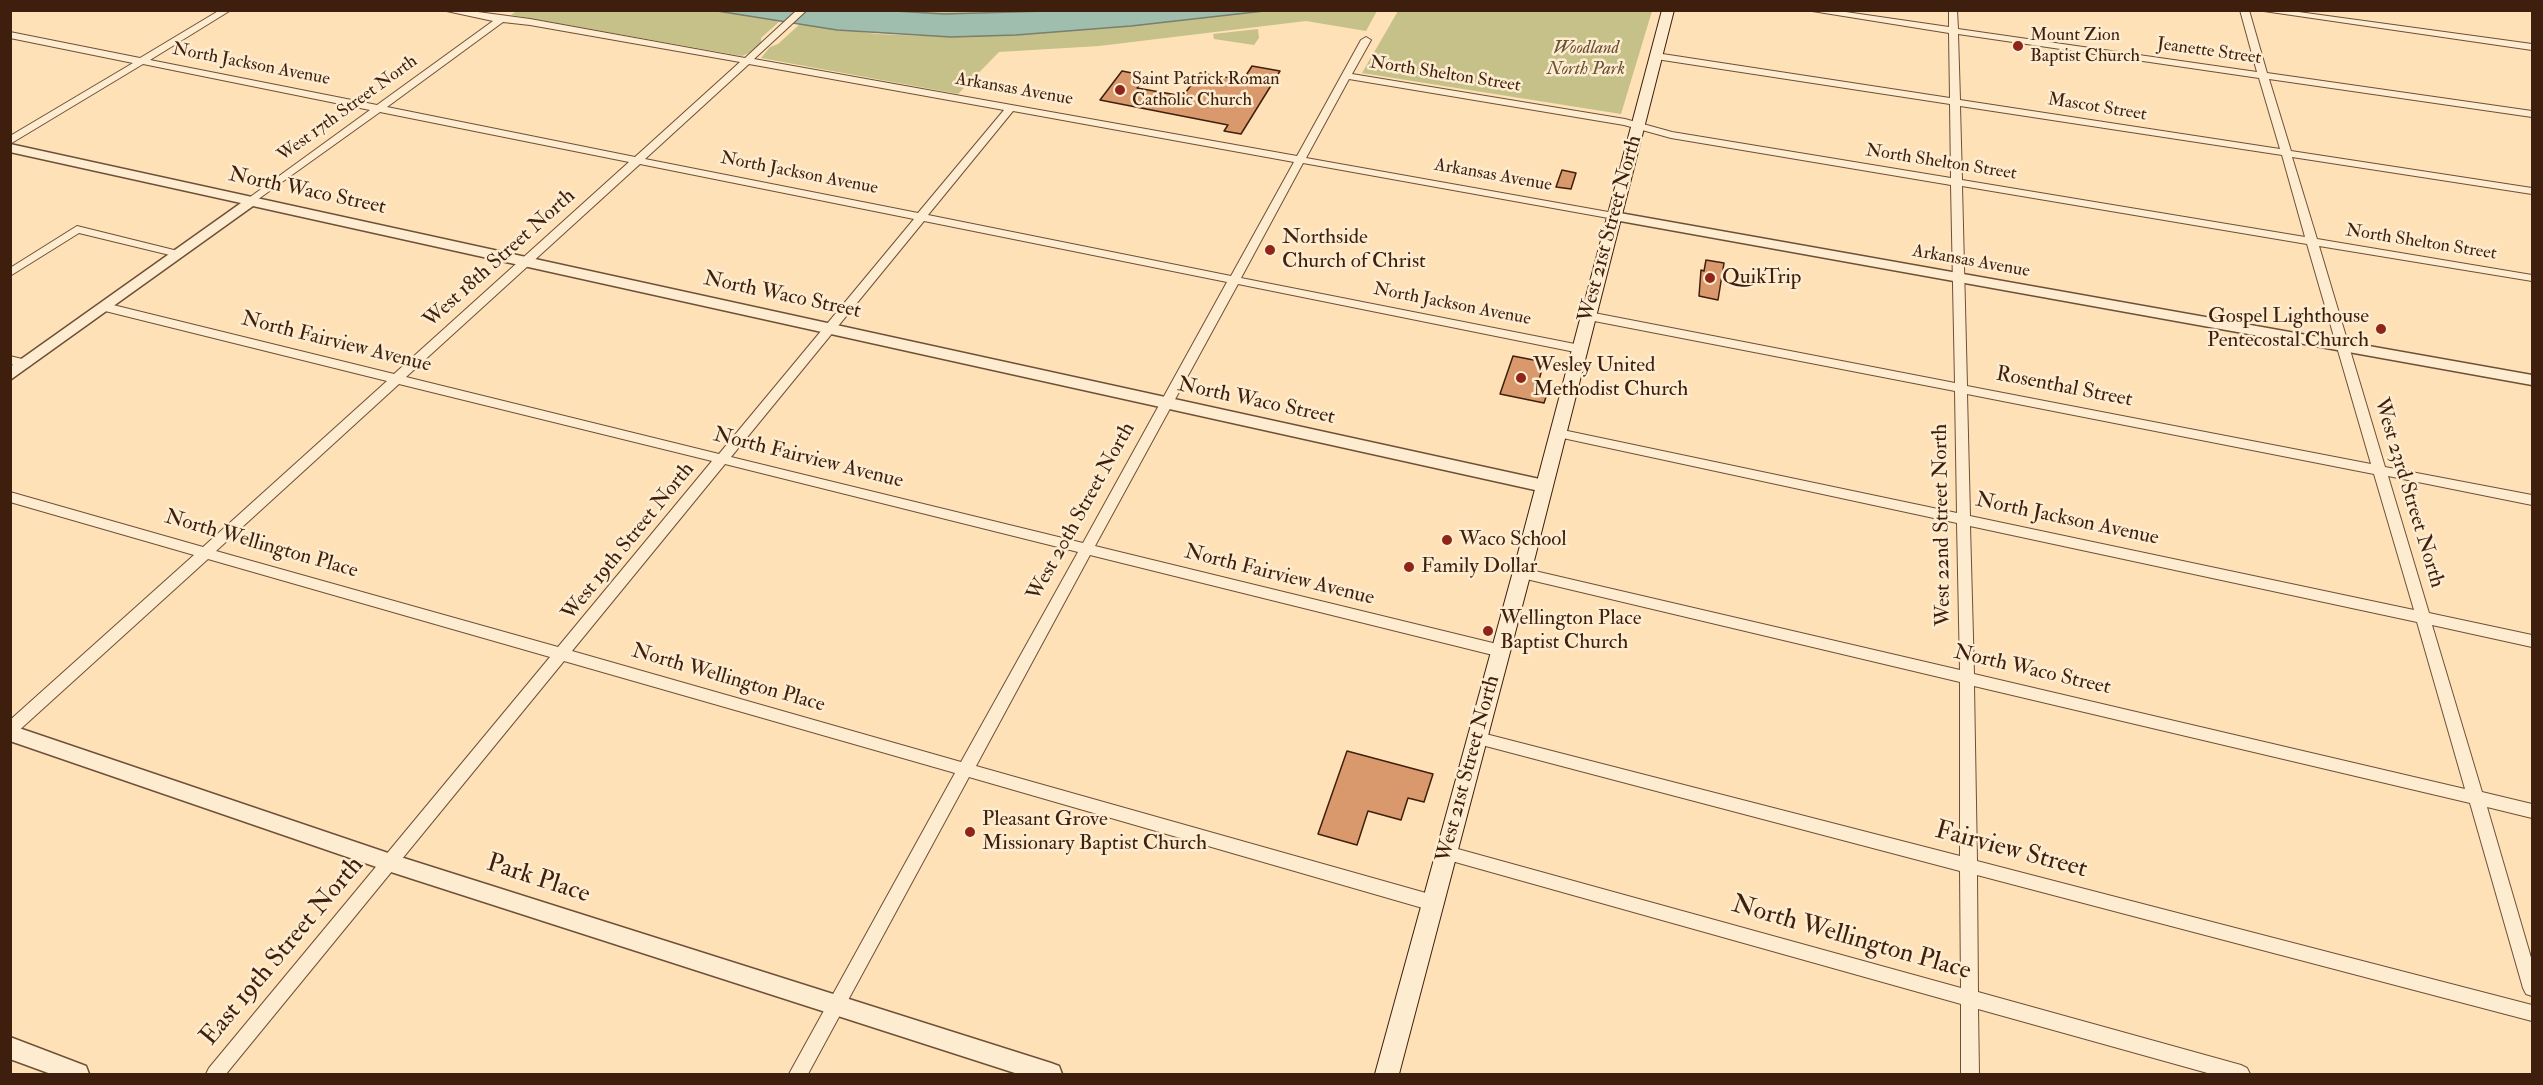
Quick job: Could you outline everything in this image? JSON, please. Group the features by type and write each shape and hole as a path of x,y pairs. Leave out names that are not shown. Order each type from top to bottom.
{"main road":[{"name":"West 21st Street North","path":"1387,1074 1522,573 1668,10"}],"street":[{"path":"10,141 227,10"},
{"name":"Arkansas Avenue","path":"446,10 748,61 2532,380"},
{"name":"West 18th Street North","path":"10,732 804,10"},
{"name":"Jeanette Street","path":"1810,10 2532,114"},
{"name":"West 22nd Street North","path":"1953,10 1967,678 1970,1074"},
{"name":"West 23rd Street North","path":"2244,10 2532,988"},
{"path":"2261,10 2532,47"},
{"name":"West 17th Street North","path":"10,375 501,20"},
{"name":"North Jackson Avenue","path":"10,35 1580,349"},
{"name":"West 20th Street North","path":"798,1074 1365,40"},
{"name":"Mascot Street","path":"1656,56 2532,191"},
{"name":"North Shelton Street","path":"1346,76 1625,122 1671,135 2532,278"},
{"name":"West 19th Street North","path":"391,863 1011,108"},
{"name":"North Waco Street","path":"10,148 1544,486"},
{"path":"10,273 77,229 178,254"},
{"name":"North Fairview Avenue","path":"105,307 1501,651"},
{"name":"Rosenthal Street","path":"1588,316 2532,500"},
{"path":"10,360 26,364"},
{"name":"North Jackson Avenue","path":"1558,433 2532,641"},
{"name":"North Wellington Place","path":"10,497 1433,903"},
{"name":"North Waco Street","path":"1522,573 2532,811"},
{"name":"Park Place","path":"10,732 391,863 1051,1074"},
{"name":"Fairview Street","path":"1478,738 2532,1013"},
{"name":"North Wellington Place","path":"1447,853 2241,1074"},
{"name":"East 19th Street North","path":"215,1074 391,863"},
{"path":"10,1048 78,1074"}],"green space":[{"path":"518,10 717,10 780,21 761,38 761,43 742,56 511,15"},
{"path":"878,11 1082,11 944,14"},
{"path":"1264,11 1377,11 1366,31 1306,21 1099,46 999,52 958,94 761,58 770,47 778,44 800,24 877,34 951,37 1016,35 1131,26"},
{"name":"Woodland North Park","path":"1398,11 1652,11 1621,114 1362,73"},
{"path":"1258,29 1259,38 1254,45 1214,39 1213,34"}],"shaded area":[{"path":"878,10 944,14 1082,10 1264,11 1131,26 1016,35 951,37 837,30 717,11"}],"building":[{"path":"1252,66 1280,71 1241,134 1224,131 1228,125 1100,100 1122,71 1142,75 1137,82 1141,83 1137,88 1183,96 1200,73 1243,80"},
{"path":"1562,170 1576,173 1571,189 1556,187"},
{"name":"QuikTrip","path":"1706,260 1724,263 1718,300 1699,296 1701,270 1704,271"},
{"path":"1513,356 1544,362 1537,387 1548,391 1544,403 1500,394"},
{"path":"1347,751 1433,774 1424,802 1408,798 1401,820 1368,811 1357,845 1318,834"}],"place":[{"name":"Mount Zion Baptist Church","path":"2018,46"},
{"name":"Saint Patrick Roman Catholic Church","path":"1120,90"},
{"name":"Northside Church of Christ","path":"1270,250"},
{"name":"QuikTrip","path":"1710,278"},
{"name":"Gospel Lighthouse Pentecostal Church","path":"2381,329"},
{"name":"Wesley United Methodist Church","path":"1521,378"},
{"name":"Waco School","path":"1447,540"},
{"name":"Family Dollar","path":"1409,567"},
{"name":"Wellington Place Baptist Church","path":"1488,631"},
{"name":"Pleasant Grove Missionary Baptist Church","path":"970,832"}]}
